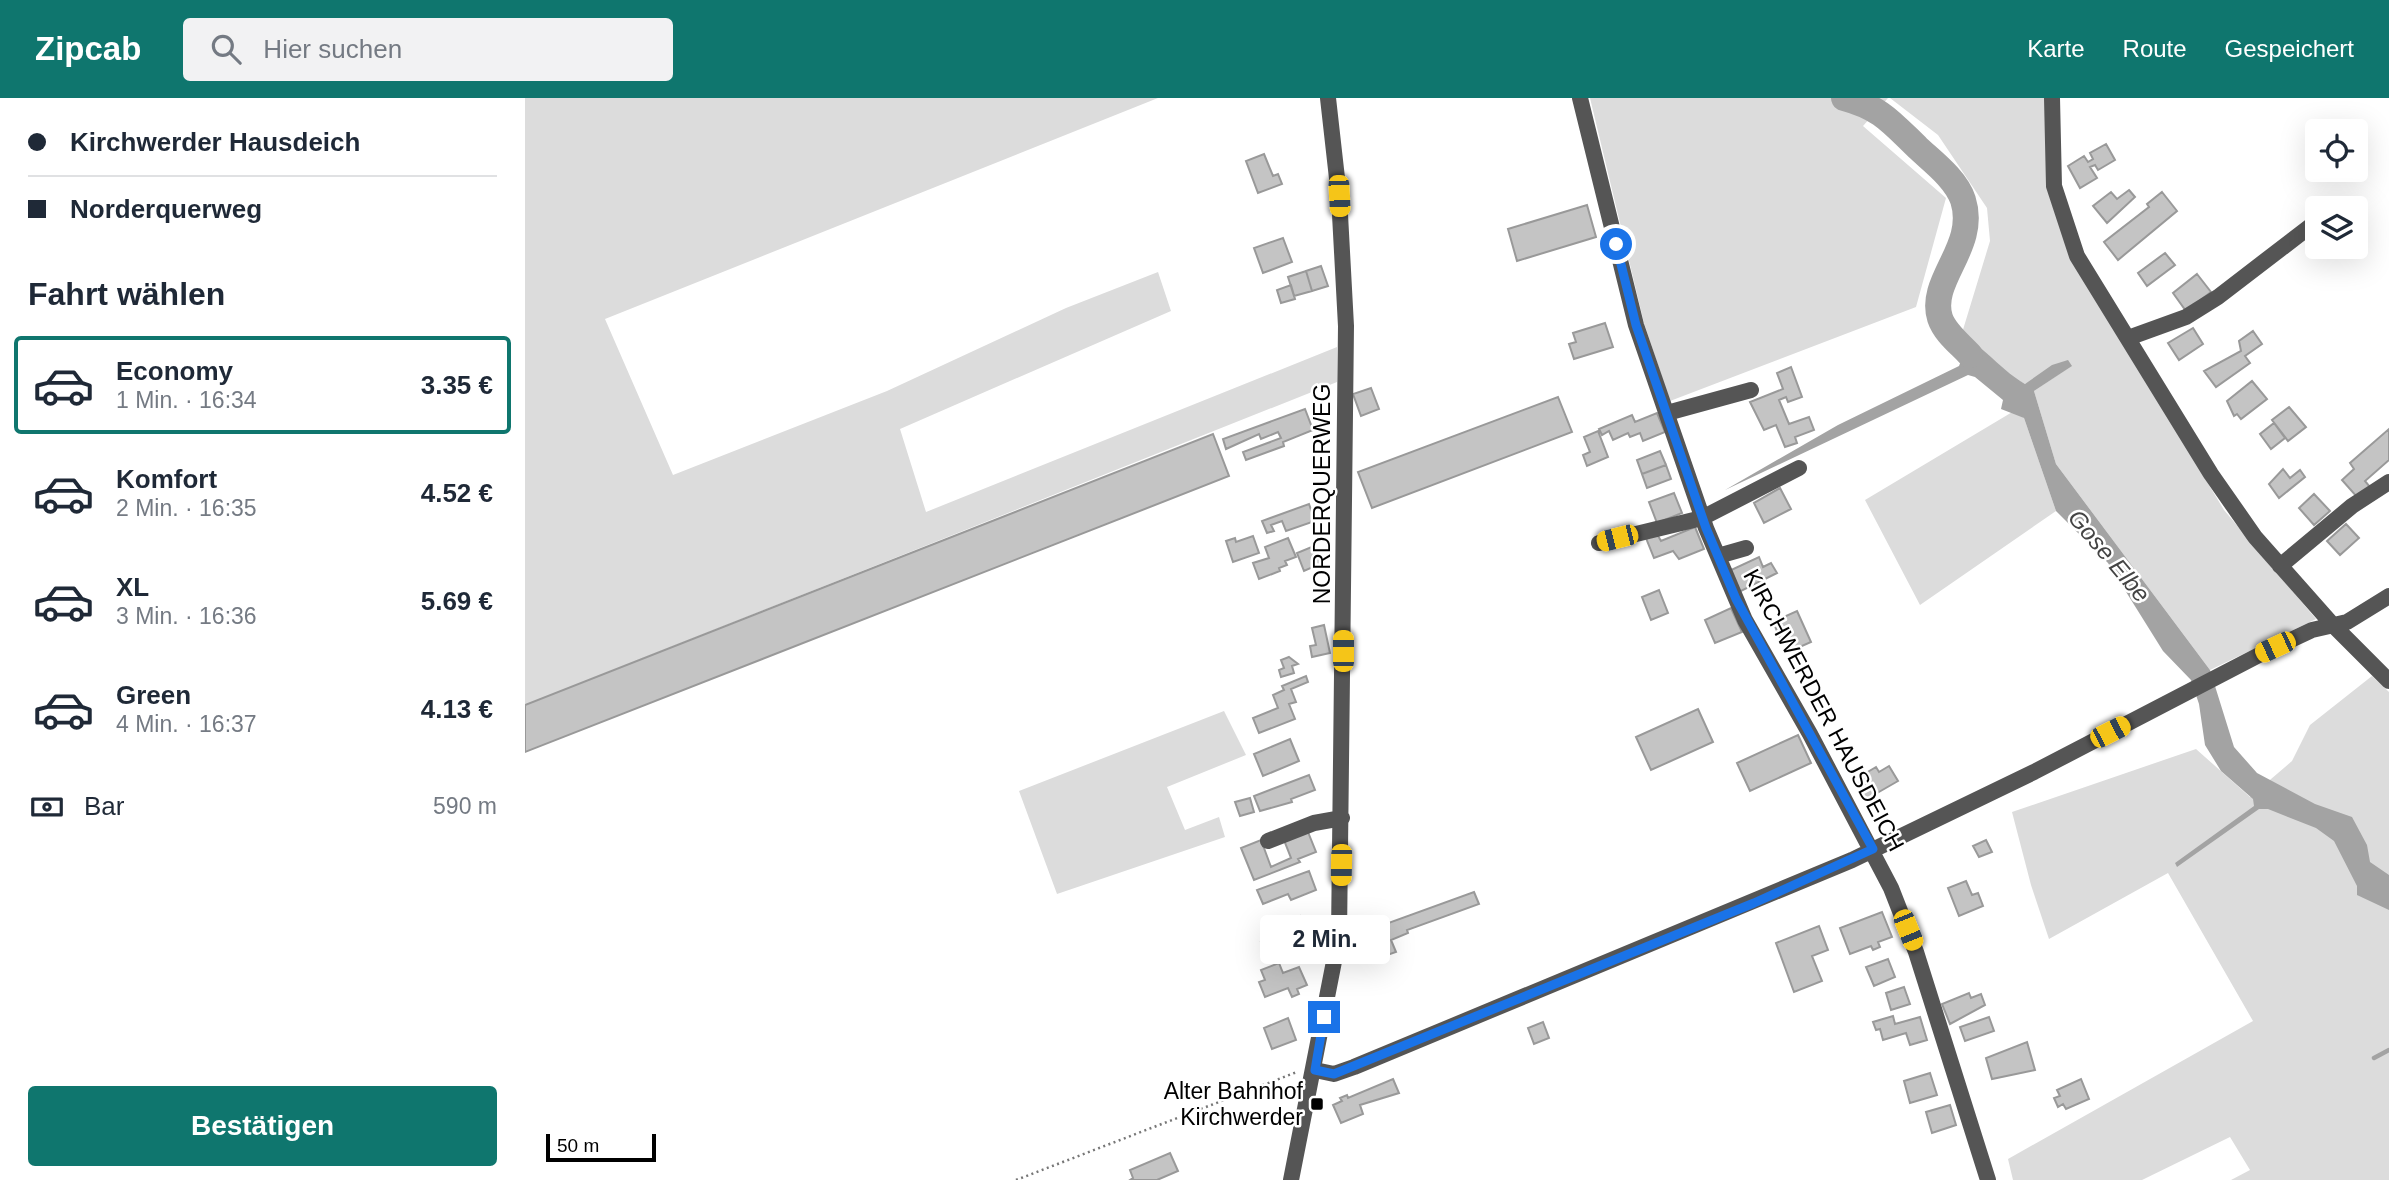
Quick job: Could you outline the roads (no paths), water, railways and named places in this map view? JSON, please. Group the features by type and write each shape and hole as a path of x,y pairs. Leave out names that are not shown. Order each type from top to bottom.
{"street":[{"name":"NORDERQUERWEG","path":"1291,1180 1315,1070 1339,936 1346,326 1339,196 1328,98"},
{"name":"KIRCHWERDER HAUSDEICH","path":"1580,98 1636,325 1702,517 1745,620 1873,849 1916,951 1988,1180"},
{"path":"2052,98 2054,186 2077,256 2211,474 2255,537 2332,624 2389,681"},
{"path":"2128,338 2186,317 2218,297 2305,230"},
{"path":"1667,413 1751,390"},
{"path":"1599,543 1702,517 1799,468"},
{"path":"2280,566 2353,506 2389,482"},
{"path":"1718,556 1746,548"},
{"path":"1315,1070 1334,1074 1354,1067 1754,903 2034,772 2221,674 2312,630 2347,622 2389,596"},
{"path":"1268,841 1314,823 1342,818"}],"water":[{"path":"1946,329 1968,339 2025,384 2052,365 2068,360 2072,366 2034,391 2056,464 2210,670 2234,747 2257,773 2315,804 2352,817 2367,845 2370,862 2389,875 2389,910 2357,895 2357,886 2334,841 2316,828 2268,809 2259,809 2177,867 2175,863 2254,806 2253,799 2221,771 2205,745 2199,704 2191,680 2163,651 2108,563 2056,511 2024,418 2001,409 2003,400 1975,377 1968,375 1725,490 1838,425 1959,366 1961,361"}],"waterway":[{"name":"Gose Elbe","path":"1844,98 1867,106 1885,117 1943,171 1960,192 1966,217 1964,233 1946,276 1938,304 1945,329 1970,355"},
{"path":"2374,1058 2389,1050"}],"place":[{"name":"Alter Bahnhof Kirchwerder","path":"1317,1104"}]}
